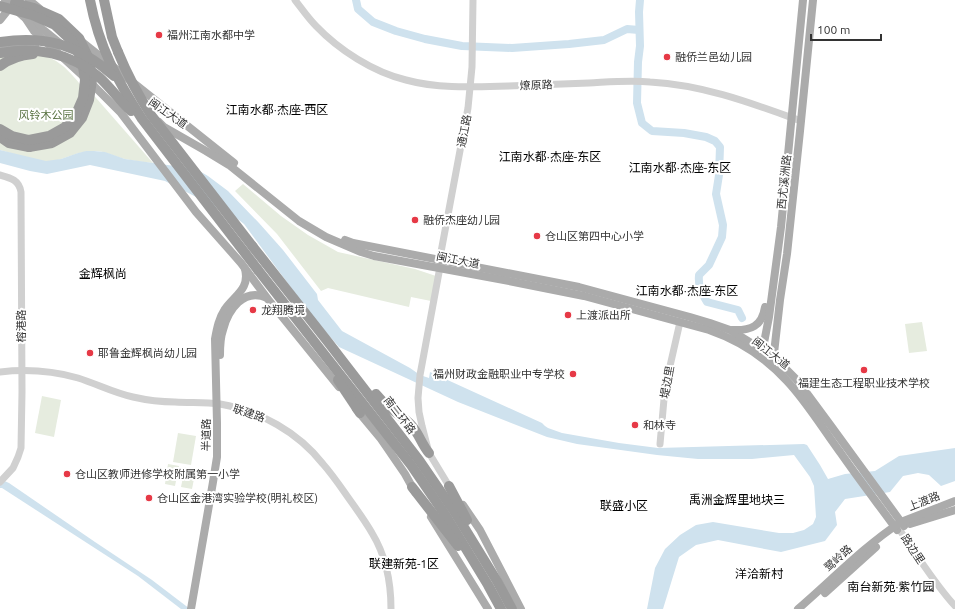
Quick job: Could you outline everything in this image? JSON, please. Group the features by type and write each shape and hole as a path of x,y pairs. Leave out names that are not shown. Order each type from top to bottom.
{"highway":[{"path":"90,0 96,25 106,55 121,85 146,117"},
{"path":"104,0 112,37 140,98 146,117"},
{"path":"0,143 11,146 29,147 52,143 70,133 82,118 90,100 92,80 89,59 79,38 59,19 34,8 6,1"},
{"path":"0,6 32,15 55,25 72,40 82,60 85,80 83,98 76,114 65,127 49,136 29,140 12,136 0,129"},
{"path":"0,42 13,40 39,40 52,42 66,46 92,59 119,81 146,117"},
{"path":"0,53 21,44 39,40"},
{"path":"0,53 38,50 55,53 76,62 98,77 129,109 146,117"},
{"path":"0,66 24,54 55,53"},
{"name":"南二环路","path":"146,117 253,247 324,345"},
{"name":"南二环路","path":"146,117 258,270 324,345 419,460 454,511 493,583 512,609"},
{"path":"0,137 9,143 29,147"},
{"path":"324,345 333,373 360,413"},
{"path":"324,345 356,372 385,404 415,429 429,453"},
{"path":"449,486 475,535 493,583"},
{"path":"412,487 493,583"},
{"name":"南二环路","path":"493,583 501,609"}],"main road":[{"name":"闽江大道","path":"30,0 306,220 328,234 353,243 578,295 680,322 721,335 747,348 774,358 788,371 807,393 859,472 872,495 899,527"},
{"name":"西尤溪洲路","path":"762,354 781,227 803,0"},
{"name":"西尤溪洲路","path":"773,367 802,121 812,0"},
{"name":"闽江大道","path":"6,1 24,17 35,23 164,127 229,165 299,220 326,237 374,256 440,264 579,287 690,317 730,330 762,354 787,381 859,472 880,494 899,527"},
{"path":"0,20 6,1"},
{"path":"24,17 55,53 95,87 121,113 196,212 245,268 267,298 360,413 401,468 488,609"},
{"path":"0,47 19,45 40,46 55,53"},
{"path":"95,87 164,127"},
{"name":"半道路","path":"196,609 221,464 223,443 214,343 216,330 220,319 226,308 243,289 246,278 245,268"},
{"path":"730,330 748,330 760,321 764,314 766,300 775,271"},
{"name":"半道路","path":"191,609 216,465 221,335 225,322 232,309 243,298 255,294 267,298"},
{"path":"449,486 480,530 521,609"},
{"name":"上渡路","path":"899,527 955,501"},
{"name":"上渡路","path":"899,527 955,510"},
{"name":"鹭岭路","path":"798,609 885,533 899,527"},
{"name":"鹭岭路","path":"806,609 899,527"}],"street":[{"name":"燎原路","path":"295,0 311,21 326,36 348,52 389,75 414,82 471,88 631,81 679,85 735,97 802,121"},
{"name":"通江路","path":"449,486 429,453 420,419 418,398 420,375 471,88 473,0"},
{"name":"榕港路","path":"0,175 18,183 21,192 20,453 13,468 0,482"},
{"name":"堤边里","path":"660,444 665,388 680,322"},
{"name":"联建路","path":"0,372 21,370 52,373 69,376 121,394 142,399 168,402 202,402 219,404 246,411 276,424 300,440 323,464 367,524 382,555 388,578 391,609"},
{"name":"路边里","path":"899,527 931,575 955,606"}],"green space":[{"name":"风铃木公园","path":"28,54 40,55 53,59 64,67 87,92 90,91 153,163 128,160 98,151 83,152 54,161 41,161 0,150 0,57"},
{"path":"243,184 281,216 308,235 338,252 415,269 436,276 431,301 411,297 409,307 328,288 321,291 277,234 235,191"},
{"path":"922,322 927,351 909,353 905,324"},
{"path":"42,396 61,400 54,437 35,433"},
{"path":"178,433 196,436 191,465 173,462"},
{"path":"168,464 179,466 175,486 165,484"},
{"path":"185,467 196,469 192,489 181,487"}],"water":[{"path":"0,150 46,161 61,159 86,151 105,152 125,159 196,169 228,191 259,223 283,250 317,294 318,300 342,331 420,375 429,378 430,372 542,423 548,428 562,433 658,448 804,444 807,445 828,479 845,474 875,471 899,456 955,448 955,481 941,486 929,475 918,473 903,476 890,492 845,499 835,512 837,525 825,541 781,552 718,540 696,545 679,557 663,609 647,609 655,568 665,549 680,535 696,525 713,522 779,533 793,533 804,530 813,524 816,517 814,486 810,477 794,455 752,459 698,459 577,444 547,437 458,402 339,347 312,316 244,224 235,217 165,181 90,165 47,174 30,171 0,163"},
{"path":"0,479 9,483 152,580 190,609 181,609 138,576 0,488"}],"waterway":[{"path":"356,0 358,9 373,22 396,31 425,39 462,46 512,48 569,44 604,40 627,29 639,30"},
{"path":"640,0 640,46 637,103 642,123 652,131 684,133 706,137 715,141 720,147 719,175 716,194 723,225 722,237 709,265 699,275 699,283 707,302 738,310 742,318"}],"place":[{"name":"福州江南水都中学","path":"159,35"},
{"name":"融侨兰邑幼儿园","path":"667,57"},
{"name":"融侨杰座幼儿园","path":"415,220"},
{"name":"仓山区第四中心小学","path":"537,236"},
{"name":"龙翔腾境","path":"253,310"},
{"name":"上渡派出所","path":"568,315"},
{"name":"耶鲁金辉枫尚幼儿园","path":"90,353"},
{"name":"福建生态工程职业技术学校","path":"864,370"},
{"name":"福州财政金融职业中专学校","path":"573,374"},
{"name":"和林寺","path":"635,425"},
{"name":"仓山区教师进修学校附属第一小学","path":"67,474"},
{"name":"仓山区金港湾实验学校(明礼校区)","path":"149,498"}],"district":[{"name":"江南水都·杰座-西区","path":"277,109"},
{"name":"江南水都·杰座-东区","path":"550,156"},
{"name":"江南水都·杰座-东区","path":"680,167"},
{"name":"金辉枫尚","path":"103,273"},
{"name":"江南水都·杰座-东区","path":"687,290"},
{"name":"禹洲金辉里地块三","path":"737,499"},
{"name":"联盛小区","path":"624,505"},
{"name":"联建新苑-1区","path":"404,563"},
{"name":"洋洽新村","path":"759,573"},
{"name":"南台新苑·紫竹园","path":"891,586"}]}
